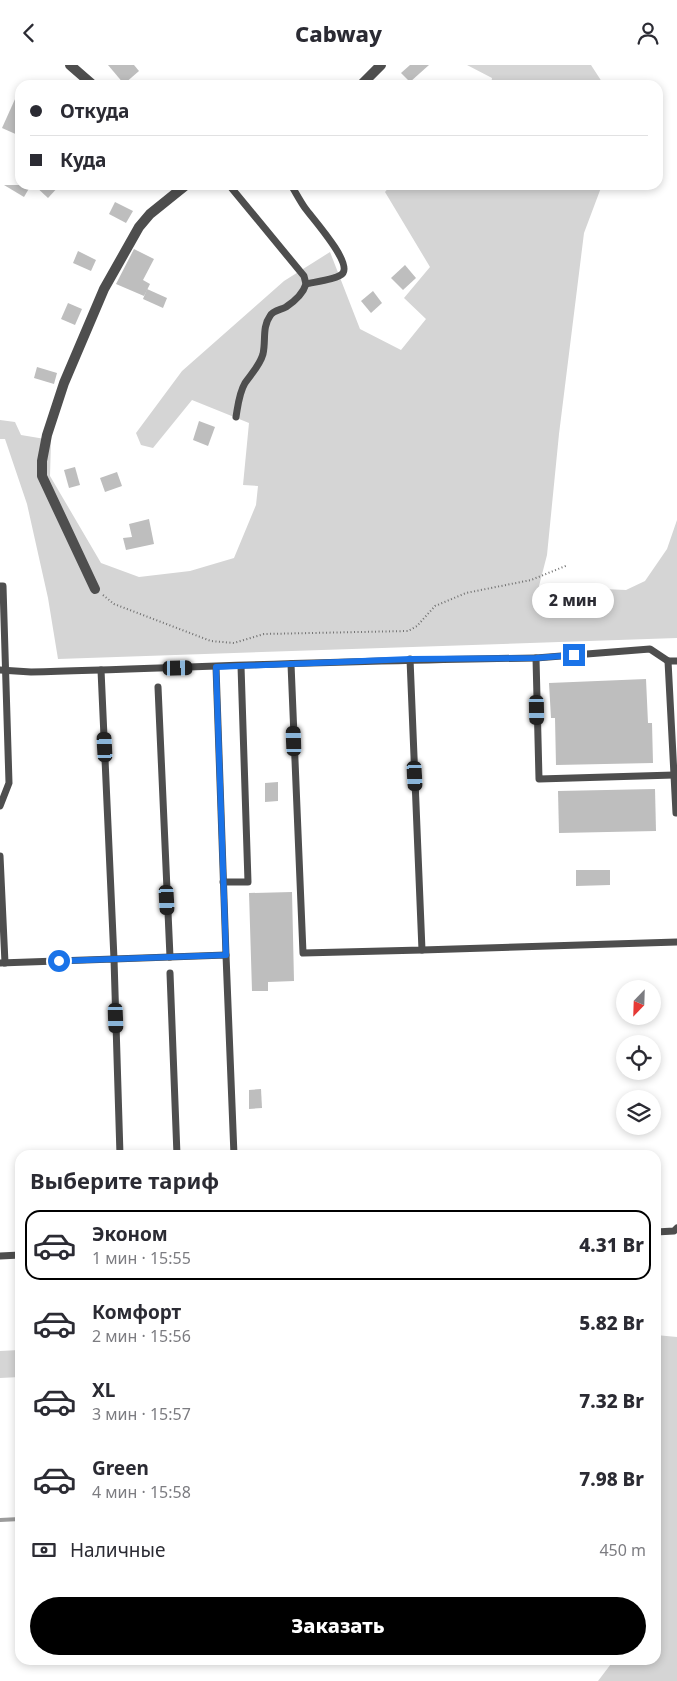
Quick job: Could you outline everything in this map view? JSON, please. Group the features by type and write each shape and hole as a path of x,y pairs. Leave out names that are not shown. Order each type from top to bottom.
{"street":[{"path":"70,65 87,80"},
{"path":"366,80 381,65"},
{"path":"95,589 42,476 42,461 47,435 64,383 104,289 139,227 150,214 180,190"}],"lane":[{"path":"233,190 304,276 306,284 303,293 287,307 272,312 268,317 263,353 256,370 245,384 240,395 236,417"},
{"path":"294,190 304,207 330,239 344,267 343,273 338,277 306,284"},
{"path":"0,586 3,585 3,670 9,783 0,806"},
{"path":"3,670 31,672 410,659 536,658 650,649 668,661 677,661"},
{"path":"536,658 539,779 674,775"},
{"path":"410,659 422,951"},
{"path":"668,661 676,813"},
{"path":"291,664 303,953 677,942"},
{"path":"223,882 248,882 241,666"},
{"path":"216,667 234,1150"},
{"path":"101,670 114,959 120,1150"},
{"path":"158,687 170,957"},
{"path":"0,855 2,963 226,955"},
{"path":"170,973 177,1150"},
{"path":"661,1232 674,1231 677,1228"},
{"path":"0,1256 15,1255"}],"path":[{"path":"95,589 114,604 211,641 234,643 264,634 408,631 417,626 435,606 466,593 530,580 568,565"}],"shaded area":[{"path":"467,65 591,65 601,80 492,80 492,78"},
{"path":"387,190 600,190 584,233 559,434 547,555 539,586 626,590 645,581 667,549 677,520 677,638 58,659 48,598 27,504 5,439 0,439 0,420 15,422 21,435 51,440 50,476 101,563 139,577 190,571 234,558 256,505 258,486 243,485 249,423 192,400 153,448 141,445 136,433 182,371 284,281 330,252 360,329 401,350 426,319 404,298 430,267 385,192"},
{"path":"661,1335 677,1337 677,1681 598,1681 610,1665 661,1665"},
{"path":"15,1350 15,1377 0,1378 0,1351"}],"building":[{"path":"108,65 134,65 139,71 129,80 121,80"},
{"path":"410,65 429,65 412,80 408,80 401,73"},
{"path":"15,99 15,134 2,128"},
{"path":"4,185 15,185 15,190 28,190 24,197"},
{"path":"39,190 55,190 48,198"},
{"path":"115,202 133,211 126,223 109,214"},
{"path":"134,249 154,259 143,280 150,284 144,296 116,284"},
{"path":"78,251 96,260 91,271 73,263"},
{"path":"405,265 416,278 403,290 391,278"},
{"path":"147,289 167,298 163,308 143,299"},
{"path":"373,291 382,303 371,313 361,301"},
{"path":"68,303 82,309 75,325 61,319"},
{"path":"37,367 57,373 54,384 34,378"},
{"path":"199,421 215,427 208,446 193,440"},
{"path":"75,467 80,485 69,488 64,470"},
{"path":"117,472 122,486 105,492 100,478"},
{"path":"149,519 154,544 126,550 123,538 132,537 129,524"},
{"path":"646,679 648,723 652,723 653,763 556,765 555,718 551,718 549,683"},
{"path":"278,782 278,801 265,802 265,783"},
{"path":"655,789 656,831 559,833 558,791"},
{"path":"576,870 610,870 610,885 576,886"},
{"path":"292,892 294,981 268,982 268,991 252,991 249,893"},
{"path":"261,1089 262,1108 249,1109 249,1090"}],"waterway":[{"path":"0,1520 15,1519"}],"route":[{"path":"59,961 226,955 216,667 410,659 536,658 574,655"}]}
